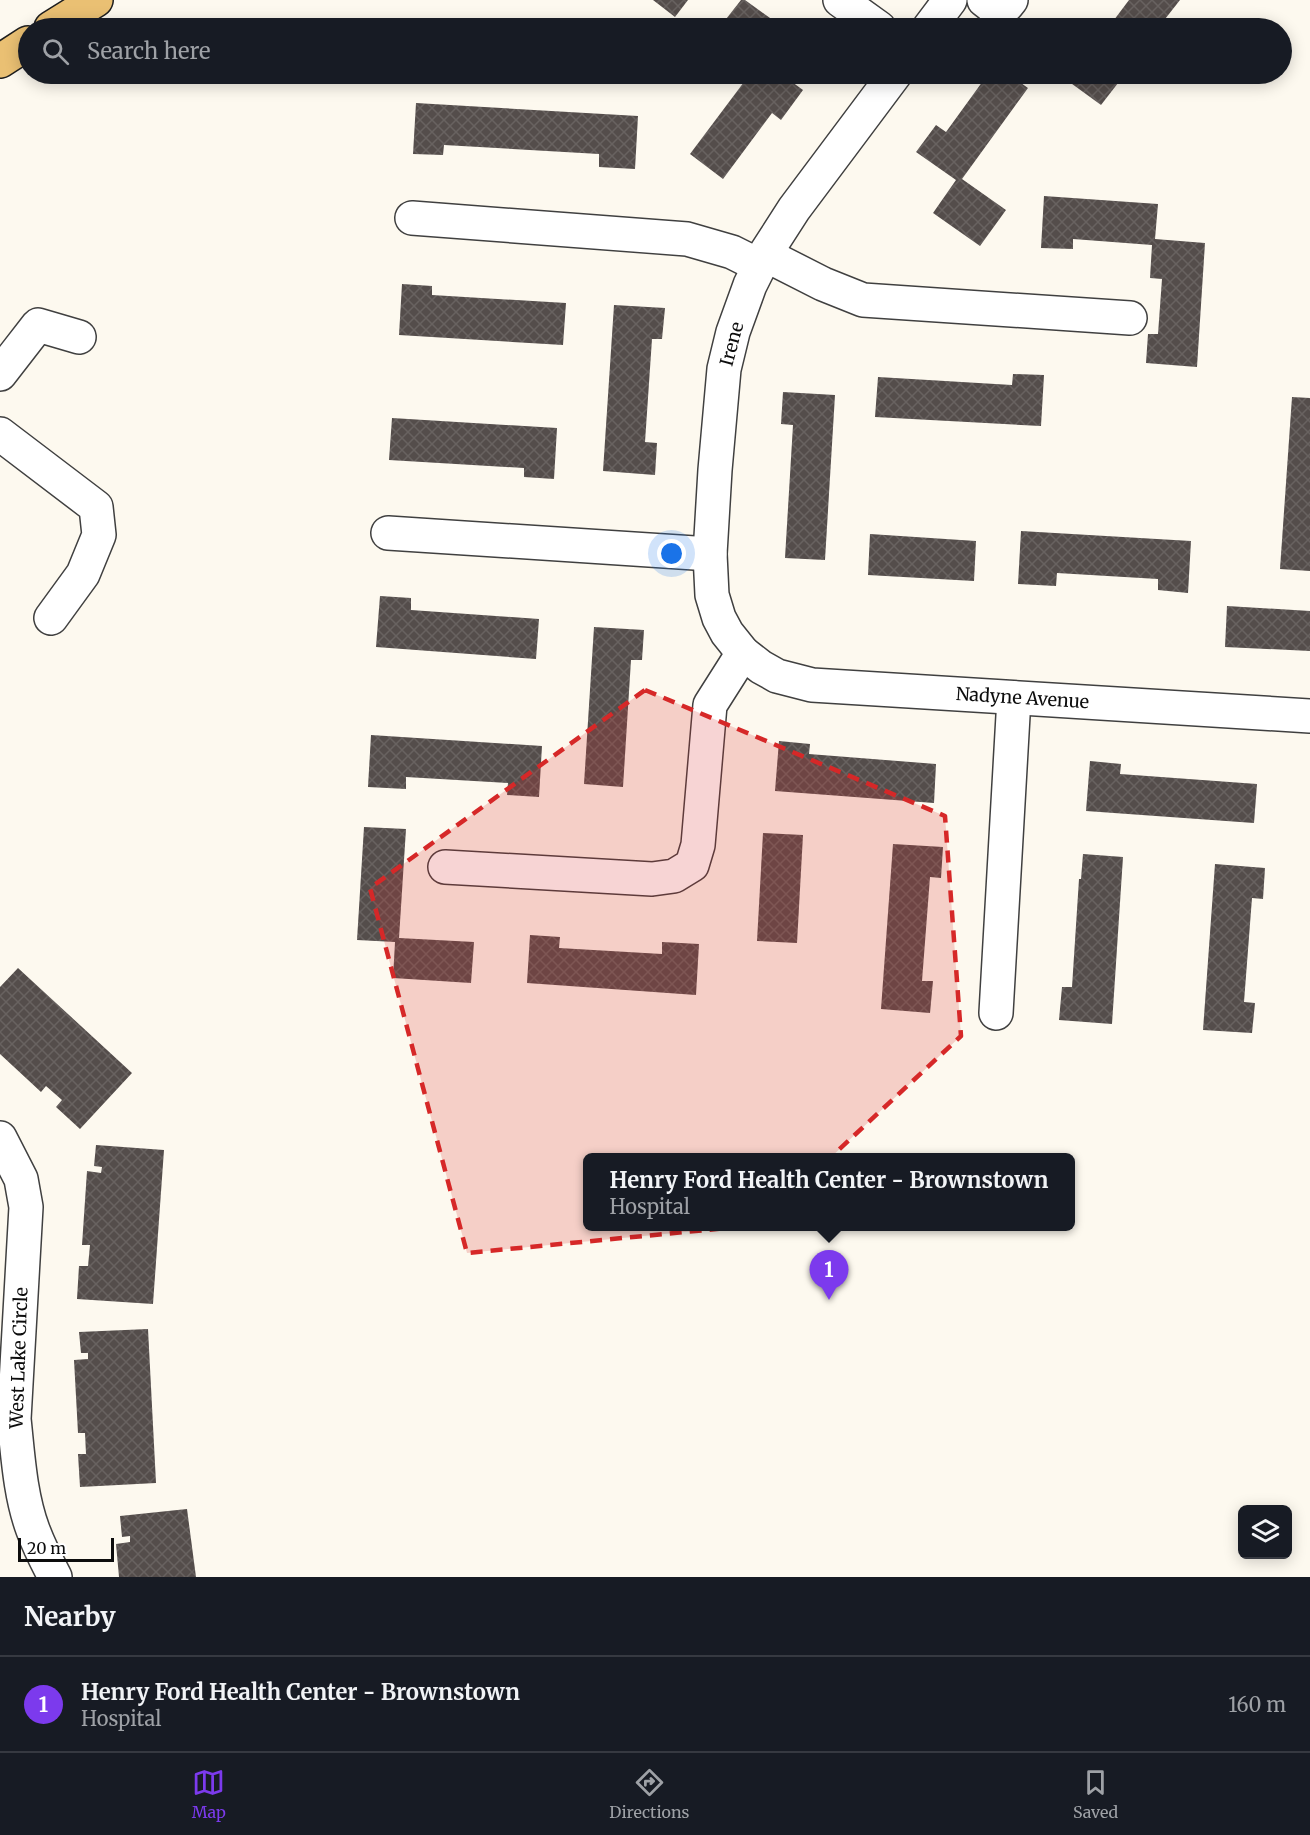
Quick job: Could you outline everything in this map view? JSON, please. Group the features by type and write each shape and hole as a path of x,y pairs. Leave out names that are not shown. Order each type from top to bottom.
{"main road":[{"path":"67,18 96,0"},
{"path":"0,61 18,49"}],"street":[{"path":"840,0 865,18"},
{"path":"936,18 950,0"},
{"path":"984,0 993,7 1007,5 1011,0"},
{"name":"Irene","path":"743,653 727,633 719,618 712,595 710,554 724,369 733,332 750,285 794,209 888,84"},
{"path":"412,218 687,239 763,260 863,300 1130,318"},
{"path":"0,374 38,325 80,337"},
{"path":"0,434 96,507 99,535 87,565 51,618"},
{"path":"388,533 710,554"},
{"path":"445,867 652,879 674,876 692,865 698,845 710,705 743,653"},
{"name":"Nadyne Avenue","path":"743,653 761,668 777,676 812,685 1310,716"},
{"path":"996,1012 1014,698"},
{"name":"West Lake Circle","path":"0,1138 21,1179 26,1207 14,1419 18,1458 26,1507 33,1531 55,1577"}],"highlighted area":[{"path":"645,690 945,816 961,1036 758,1225 467,1253 370,888"}],"building":[{"path":"653,0 688,0 675,17"},
{"path":"741,0 745,0 770,18 727,18"},
{"path":"1129,0 1180,0 1166,18 1116,18"},
{"path":"742,84 795,84 803,90 781,120 772,113 723,179 690,154"},
{"path":"981,84 1022,84 1028,88 962,179 1006,210 980,246 933,213 956,180 916,152 936,125 946,132"},
{"path":"1072,84 1117,84 1101,105"},
{"path":"416,103 638,116 635,169 599,167 599,154 444,145 443,155 413,154"},
{"path":"1044,196 1158,204 1155,239 1205,243 1197,367 1146,363 1148,334 1158,334 1162,279 1150,278 1152,245 1073,239 1073,249 1041,248"},
{"path":"402,284 432,286 432,295 566,303 563,345 399,335"},
{"path":"614,305 665,308 662,339 652,339 645,442 657,443 655,475 603,471"},
{"path":"1013,374 1044,375 1041,426 875,417 878,377 1012,385"},
{"path":"783,392 835,395 825,560 785,558 793,425 781,424"},
{"path":"1292,397 1310,398 1310,571 1280,569"},
{"path":"392,418 557,428 554,479 524,477 524,468 389,460"},
{"path":"1021,531 1191,541 1188,593 1158,590 1158,579 1057,573 1056,586 1018,584"},
{"path":"870,534 976,541 974,581 868,575"},
{"path":"380,596 411,598 411,610 539,619 536,659 376,647"},
{"path":"1227,606 1310,611 1310,651 1225,647"},
{"path":"594,627 644,630 642,660 631,660 623,787 584,784"},
{"path":"371,735 542,746 539,797 507,795 508,783 406,777 406,789 368,787"},
{"path":"779,741 810,744 809,754 936,764 934,803 775,791"},
{"path":"1090,761 1121,764 1120,774 1257,784 1254,823 1086,811"},
{"path":"364,827 406,829 399,938 474,942 471,983 393,978 395,942 357,940"},
{"path":"763,833 803,835 797,943 757,941"},
{"path":"893,844 943,847 941,878 930,877 922,981 933,981 930,1013 881,1009"},
{"path":"1083,854 1123,857 1112,1024 1059,1020 1062,987 1072,987 1079,879 1081,879"},
{"path":"1215,864 1265,868 1263,899 1252,898 1244,1002 1255,1003 1252,1033 1203,1030"},
{"path":"530,935 560,937 559,948 662,954 662,942 699,944 696,995 527,983"},
{"path":"18,968 132,1073 80,1129 56,1107 62,1100 46,1086 41,1092 0,1054 0,987"},
{"path":"96,1145 164,1150 153,1304 77,1299 79,1266 88,1266 90,1245 82,1245 87,1171 101,1173 102,1167 94,1166"},
{"path":"148,1329 156,1483 80,1487 78,1454 86,1454 85,1433 78,1433 74,1360 88,1359 88,1353 81,1353 79,1332"},
{"path":"187,1509 196,1577 119,1577 116,1544 130,1542 130,1536 122,1537 120,1516"}],"place":[{"name":"Henry Ford Health Center - Brownstown","path":"829,1300"}]}
